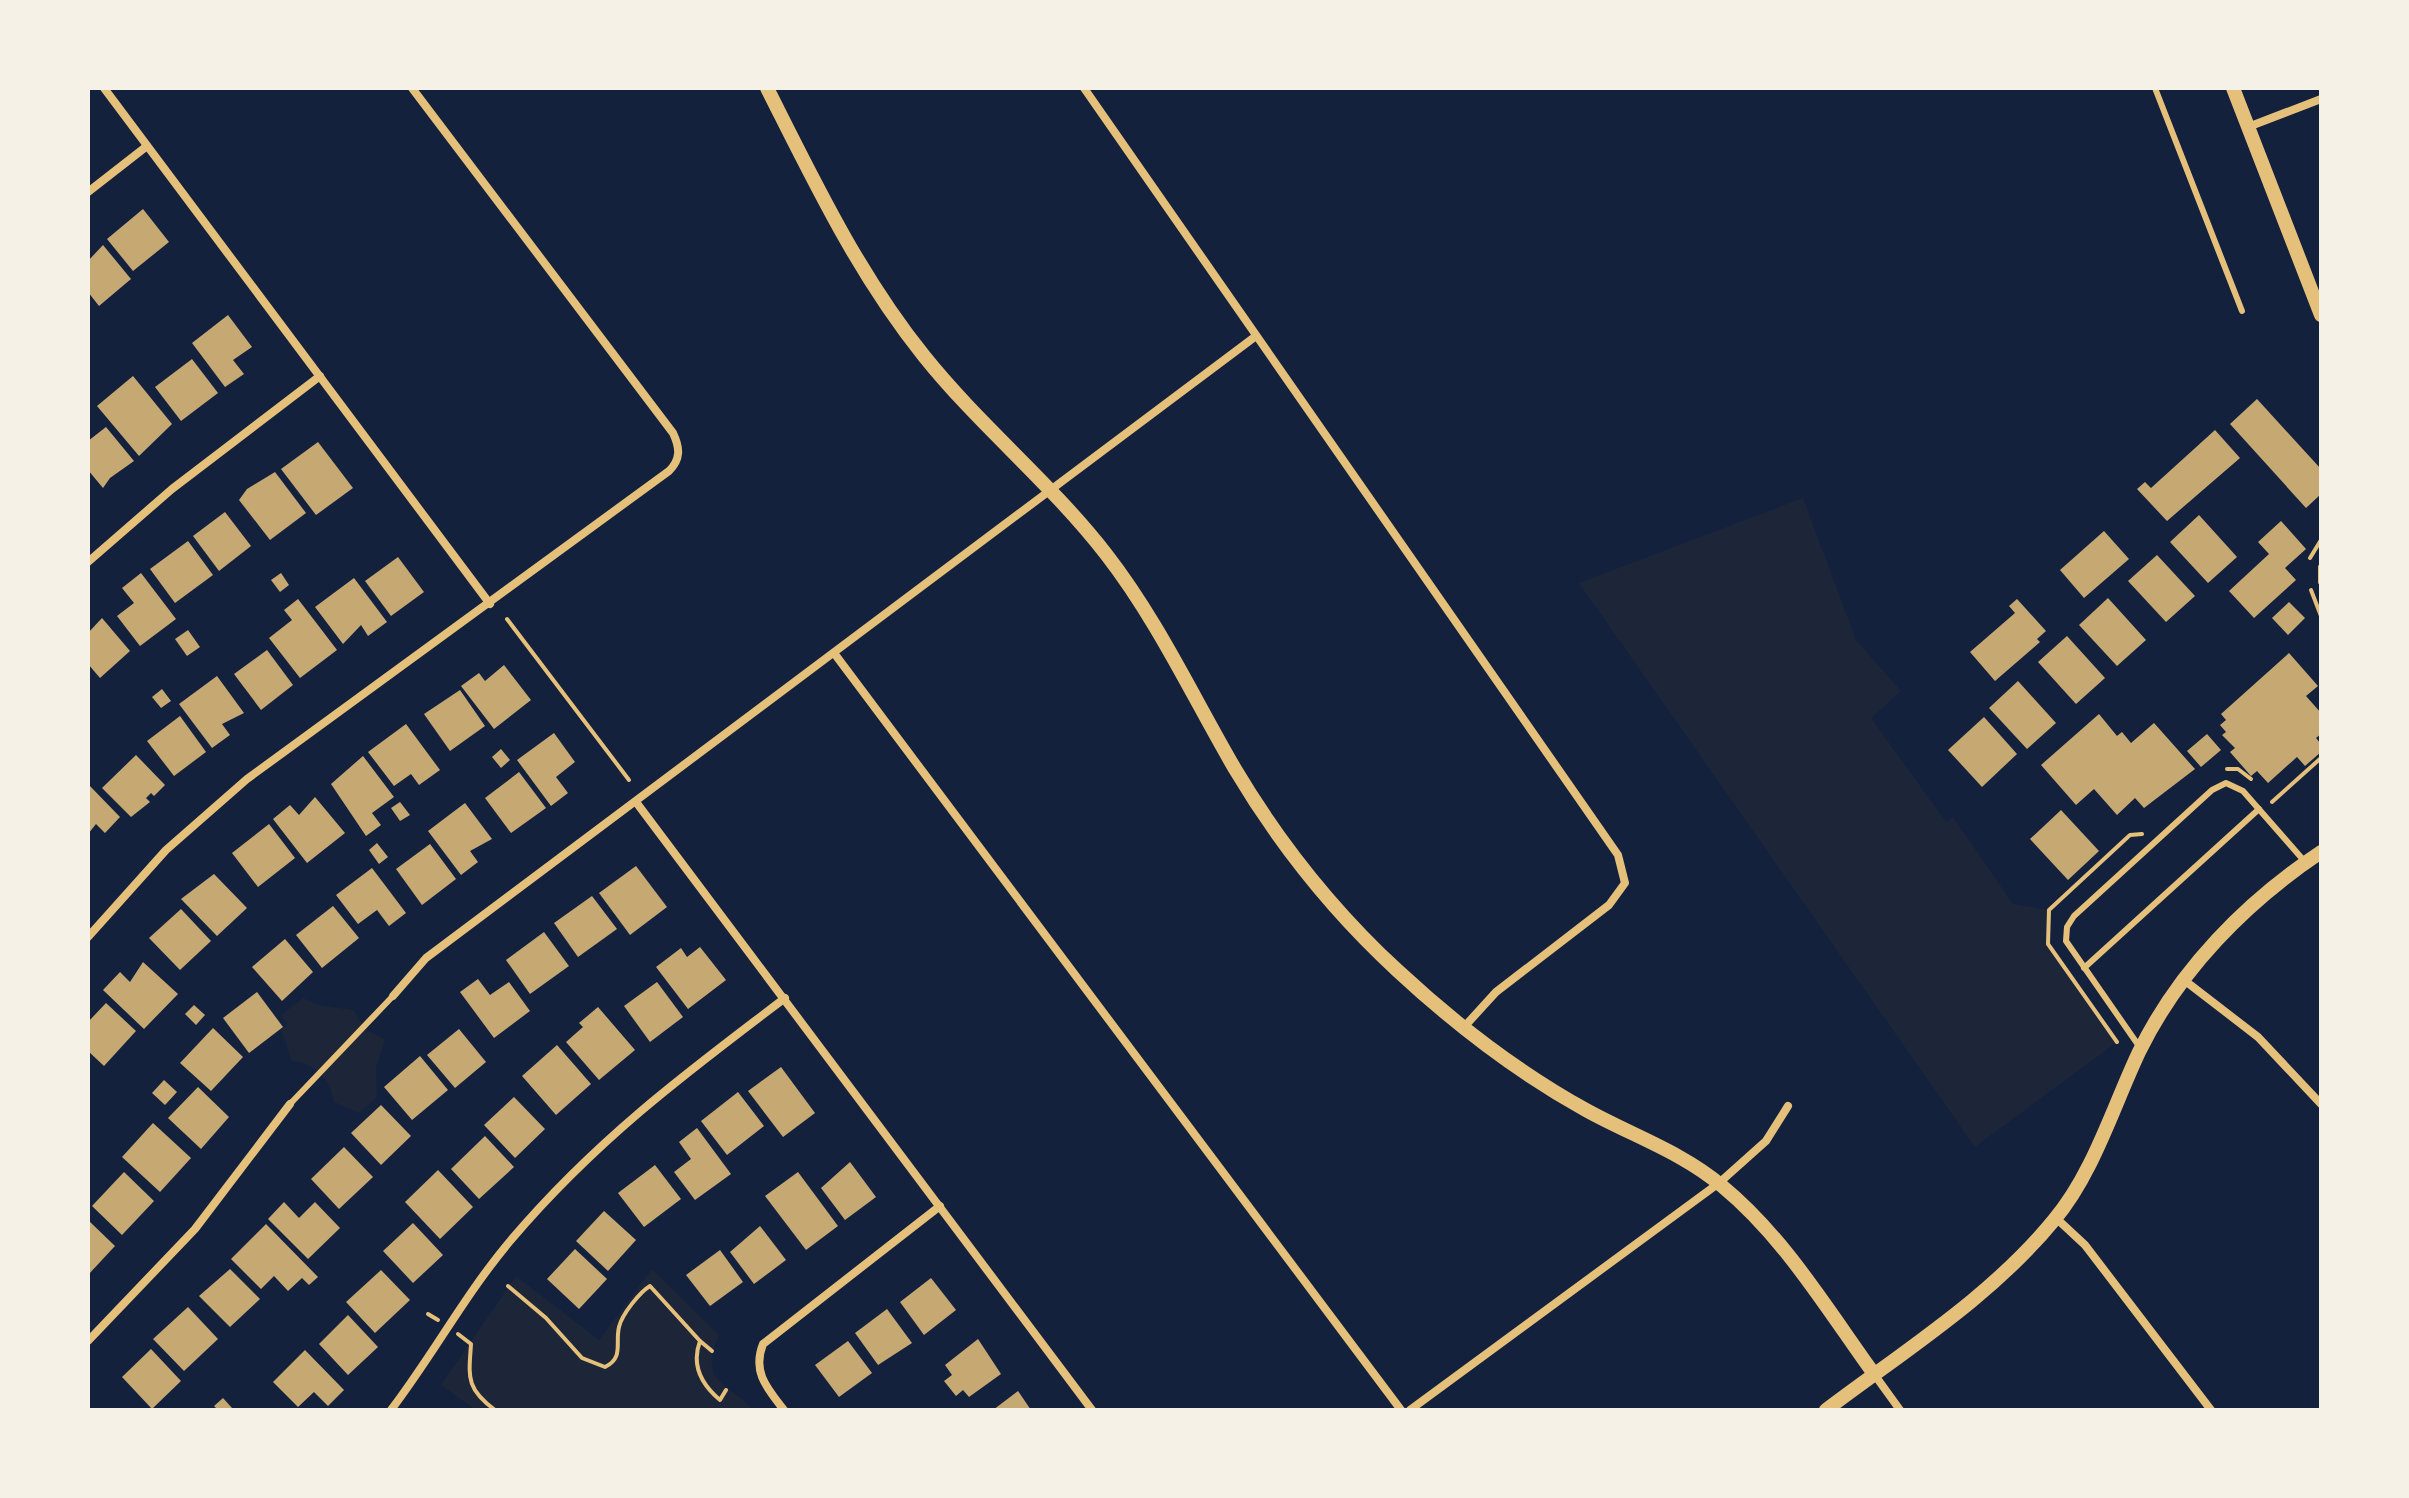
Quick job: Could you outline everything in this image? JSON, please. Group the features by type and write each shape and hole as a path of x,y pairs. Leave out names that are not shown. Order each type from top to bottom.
{"street":[{"path":"104,88 490,604"},
{"path":"88,937 136,881 220,801 669,471 679,453 673,433 412,88"},
{"path":"767,88 825,207 868,280 924,356 964,402 1050,489 1106,554 1151,618 1236,771 1286,845 1336,908 1388,961 1517,1067 1587,1110 1660,1146 1719,1183 1764,1224 1900,1410"},
{"path":"1084,88 1618,855 1625,883 1609,905 1496,992 1465,1026"},
{"path":"2233,88 2321,315"},
{"path":"2248,127 2321,99"},
{"path":"88,192 147,146"},
{"path":"393,996 426,958 1256,336"},
{"path":"88,562 172,489 320,376"},
{"path":"834,653 1401,1410"},
{"path":"636,802 1092,1410"},
{"path":"1826,1410 1963,1308 2056,1218 2083,1174 2141,1049 2184,980 2212,945 2254,903 2321,852"},
{"path":"2184,980 2258,1037 2321,1104"},
{"path":"391,1410 509,1242 586,1158 637,1111 785,998"},
{"path":"88,1341 195,1229 290,1104"},
{"path":"1410,1410 1719,1183 1766,1141 1788,1106"},
{"path":"784,1410 763,1383 758,1358 763,1344 778,1329 940,1206"},
{"path":"2056,1218 2085,1245 2211,1410"}],"lane":[{"path":"2155,88 2242,311"},
{"path":"2321,567 2321,582"},
{"path":"2141,1049 2066,941 2070,921 2217,786 2230,783 2239,787 2306,863"},
{"path":"2084,968 2259,809"},
{"path":"290,1104 393,996"}],"path":[{"path":"507,619 629,780"},
{"path":"2272,802 2321,758"},
{"path":"508,1286 546,1318 582,1358 599,1367 616,1360 621,1320 650,1286 712,1351"},
{"path":"700,1341 696,1362 704,1384 720,1400 726,1390"},
{"path":"469,1342 469,1379 479,1397 495,1410"}],"shaded area":[{"path":"1803,498 1856,640 1901,691 1871,718 1946,822 1953,817 2013,904 2049,910 2047,941 2117,1042 1975,1147 1579,583"},
{"path":"303,998 318,1005 353,1010 367,1031 385,1039 376,1068 377,1097 359,1113 334,1102 325,1079 314,1069 292,1061 281,1030 288,1024 281,1015"},
{"path":"652,1269 719,1335 713,1351 714,1372 753,1410 476,1410 441,1385 516,1276 599,1340"}],"building":[{"path":"143,209 169,242 133,271 107,239"},
{"path":"103,245 131,279 99,306 88,292 88,261"},
{"path":"228,315 252,347 233,360 244,374 225,387 192,343"},
{"path":"192,359 218,393 181,421 155,387"},
{"path":"133,376 172,424 139,456 97,406"},
{"path":"2257,399 2321,469 2321,494 2306,508 2230,424"},
{"path":"106,427 134,461 110,478 103,488 88,470 88,441"},
{"path":"2215,430 2240,458 2167,521 2137,489 2145,482 2151,488"},
{"path":"318,442 353,488 316,515 281,469"},
{"path":"275,472 306,513 270,540 239,500 247,489"},
{"path":"225,512 251,546 219,571 193,536"},
{"path":"2199,515 2237,557 2208,583 2170,542"},
{"path":"2281,521 2306,549 2285,568 2296,580 2254,618 2229,591 2269,554 2258,542"},
{"path":"2104,531 2129,559 2084,598 2060,570"},
{"path":"188,541 213,575 175,603 150,569"},
{"path":"2157,555 2195,596 2166,622 2128,581"},
{"path":"398,557 424,592 391,616 365,581"},
{"path":"141,573 176,619 140,646 117,616 134,603 122,588"},
{"path":"281,573 289,585 280,592 271,580"},
{"path":"354,578 387,622 368,636 361,625 343,644 315,607"},
{"path":"2108,598 2146,640 2117,666 2079,625"},
{"path":"298,599 337,650 300,678 269,638 292,620 284,610"},
{"path":"2017,599 2046,631 2037,639 2040,642 1995,681 1970,652 2015,613 2009,606"},
{"path":"2289,602 2305,618 2288,635 2272,618"},
{"path":"102,618 130,651 100,678 88,664 88,633"},
{"path":"188,630 200,647 187,656 175,639"},
{"path":"2067,636 2105,678 2076,704 2038,662"},
{"path":"267,650 293,685 261,710 234,674"},
{"path":"2289,653 2318,686 2306,696 2321,713 2321,734 2316,738 2321,744 2321,752 2305,766 2297,757 2268,783 2257,771 2251,776 2230,752 2235,748 2222,735 2226,732 2220,725 2226,720 2221,714"},
{"path":"504,665 531,700 494,729 461,686 479,673 485,681"},
{"path":"217,676 244,713 222,724 230,735 212,748 179,704"},
{"path":"2018,681 2056,723 2027,749 1989,708"},
{"path":"162,689 171,701 161,708 152,697"},
{"path":"460,690 485,726 450,751 424,714"},
{"path":"2099,714 2117,736 2122,732 2131,743 2154,723 2195,769 2144,808 2135,798 2117,815 2094,789 2076,805 2041,765"},
{"path":"180,716 206,752 174,776 147,741"},
{"path":"1984,717 2017,754 1982,787 1948,750"},
{"path":"406,724 440,770 419,785 411,774 394,786 368,752"},
{"path":"554,733 575,762 556,777 568,793 551,806 517,760"},
{"path":"2207,734 2221,750 2201,767 2187,751"},
{"path":"501,749 510,760 501,768 492,757"},
{"path":"136,755 165,785 154,796 151,793 146,798 150,802 131,817 102,788"},
{"path":"363,756 394,797 372,813 381,825 366,836 331,784"},
{"path":"519,772 546,808 511,833 485,798"},
{"path":"88,784 120,817 105,833 96,824 88,834"},
{"path":"315,797 345,833 307,863 273,819 290,805 299,815"},
{"path":"400,802 410,815 400,821 391,808"},
{"path":"465,803 492,839 470,851 478,862 461,875 428,831"},
{"path":"2061,810 2099,851 2068,880 2030,839"},
{"path":"269,824 295,858 258,887 232,853"},
{"path":"377,843 388,857 379,864 369,850"},
{"path":"430,844 456,879 422,905 396,869"},
{"path":"636,866 667,907 630,935 599,893"},
{"path":"372,868 406,913 389,926 377,910 358,924 336,895"},
{"path":"214,874 247,908 217,936 181,899"},
{"path":"592,896 617,929 578,957 554,923"},
{"path":"333,906 359,938 322,968 296,935"},
{"path":"181,909 211,941 180,970 149,938"},
{"path":"544,932 569,966 530,994 506,960"},
{"path":"285,939 313,972 282,1001 252,967"},
{"path":"700,947 726,980 688,1009 656,967 681,948 687,957"},
{"path":"143,962 178,994 144,1029 103,990 120,972 130,982"},
{"path":"478,979 490,995 509,982 530,1011 494,1038 460,992"},
{"path":"657,982 683,1017 650,1042 624,1006"},
{"path":"257,992 283,1027 249,1053 223,1018"},
{"path":"106,1003 136,1031 104,1066 88,1051 88,1022"},
{"path":"194,1005 205,1015 196,1025 185,1014"},
{"path":"598,1007 635,1050 599,1080 566,1042 583,1027 579,1023"},
{"path":"213,1028 243,1057 211,1091 180,1063"},
{"path":"459,1029 486,1062 455,1088 427,1055"},
{"path":"557,1045 591,1084 556,1115 522,1076"},
{"path":"420,1056 448,1090 412,1120 384,1087"},
{"path":"781,1067 815,1113 783,1137 748,1091"},
{"path":"164,1080 177,1092 165,1105 152,1093"},
{"path":"198,1087 229,1117 201,1149 168,1118"},
{"path":"738,1092 764,1126 727,1155 701,1121"},
{"path":"514,1097 545,1129 515,1158 484,1125"},
{"path":"381,1105 411,1136 381,1165 351,1133"},
{"path":"153,1123 191,1158 160,1192 122,1157"},
{"path":"697,1128 731,1174 695,1200 674,1172 691,1159 679,1142"},
{"path":"485,1136 514,1167 479,1199 451,1169"},
{"path":"344,1147 373,1177 339,1209 311,1179"},
{"path":"850,1162 876,1197 845,1220 821,1188"},
{"path":"655,1165 681,1199 644,1227 618,1193"},
{"path":"438,1170 473,1207 440,1239 405,1202"},
{"path":"124,1172 154,1201 122,1235 92,1206"},
{"path":"798,1172 838,1226 806,1250 765,1196"},
{"path":"284,1202 299,1218 315,1202 340,1228 308,1259 268,1219"},
{"path":"604,1211 636,1240 608,1271 576,1241"},
{"path":"88,1220 115,1246 88,1275"},
{"path":"413,1223 443,1255 413,1283 383,1251"},
{"path":"266,1224 318,1277 309,1285 302,1278 288,1291 274,1276 261,1289 231,1259"},
{"path":"760,1226 786,1260 754,1284 730,1252"},
{"path":"575,1249 607,1279 579,1309 547,1279"},
{"path":"720,1250 743,1282 710,1306 686,1275"},
{"path":"230,1269 260,1299 230,1327 199,1296"},
{"path":"381,1270 410,1300 375,1333 346,1302"},
{"path":"931,1278 956,1310 924,1335 900,1302"},
{"path":"188,1307 218,1339 184,1371 153,1339"},
{"path":"887,1309 912,1343 878,1365 855,1333"},
{"path":"348,1315 378,1347 348,1375 319,1344"},
{"path":"978,1339 1001,1374 969,1397 963,1390 956,1396 944,1381 952,1375 945,1365"},
{"path":"848,1341 872,1373 839,1397 815,1365"},
{"path":"151,1349 181,1381 152,1409 122,1377"},
{"path":"305,1350 344,1390 328,1406 314,1392 298,1407 273,1382"},
{"path":"1018,1391 1031,1410 993,1410"},
{"path":"223,1398 232,1408 230,1410 218,1410 214,1406"}]}
